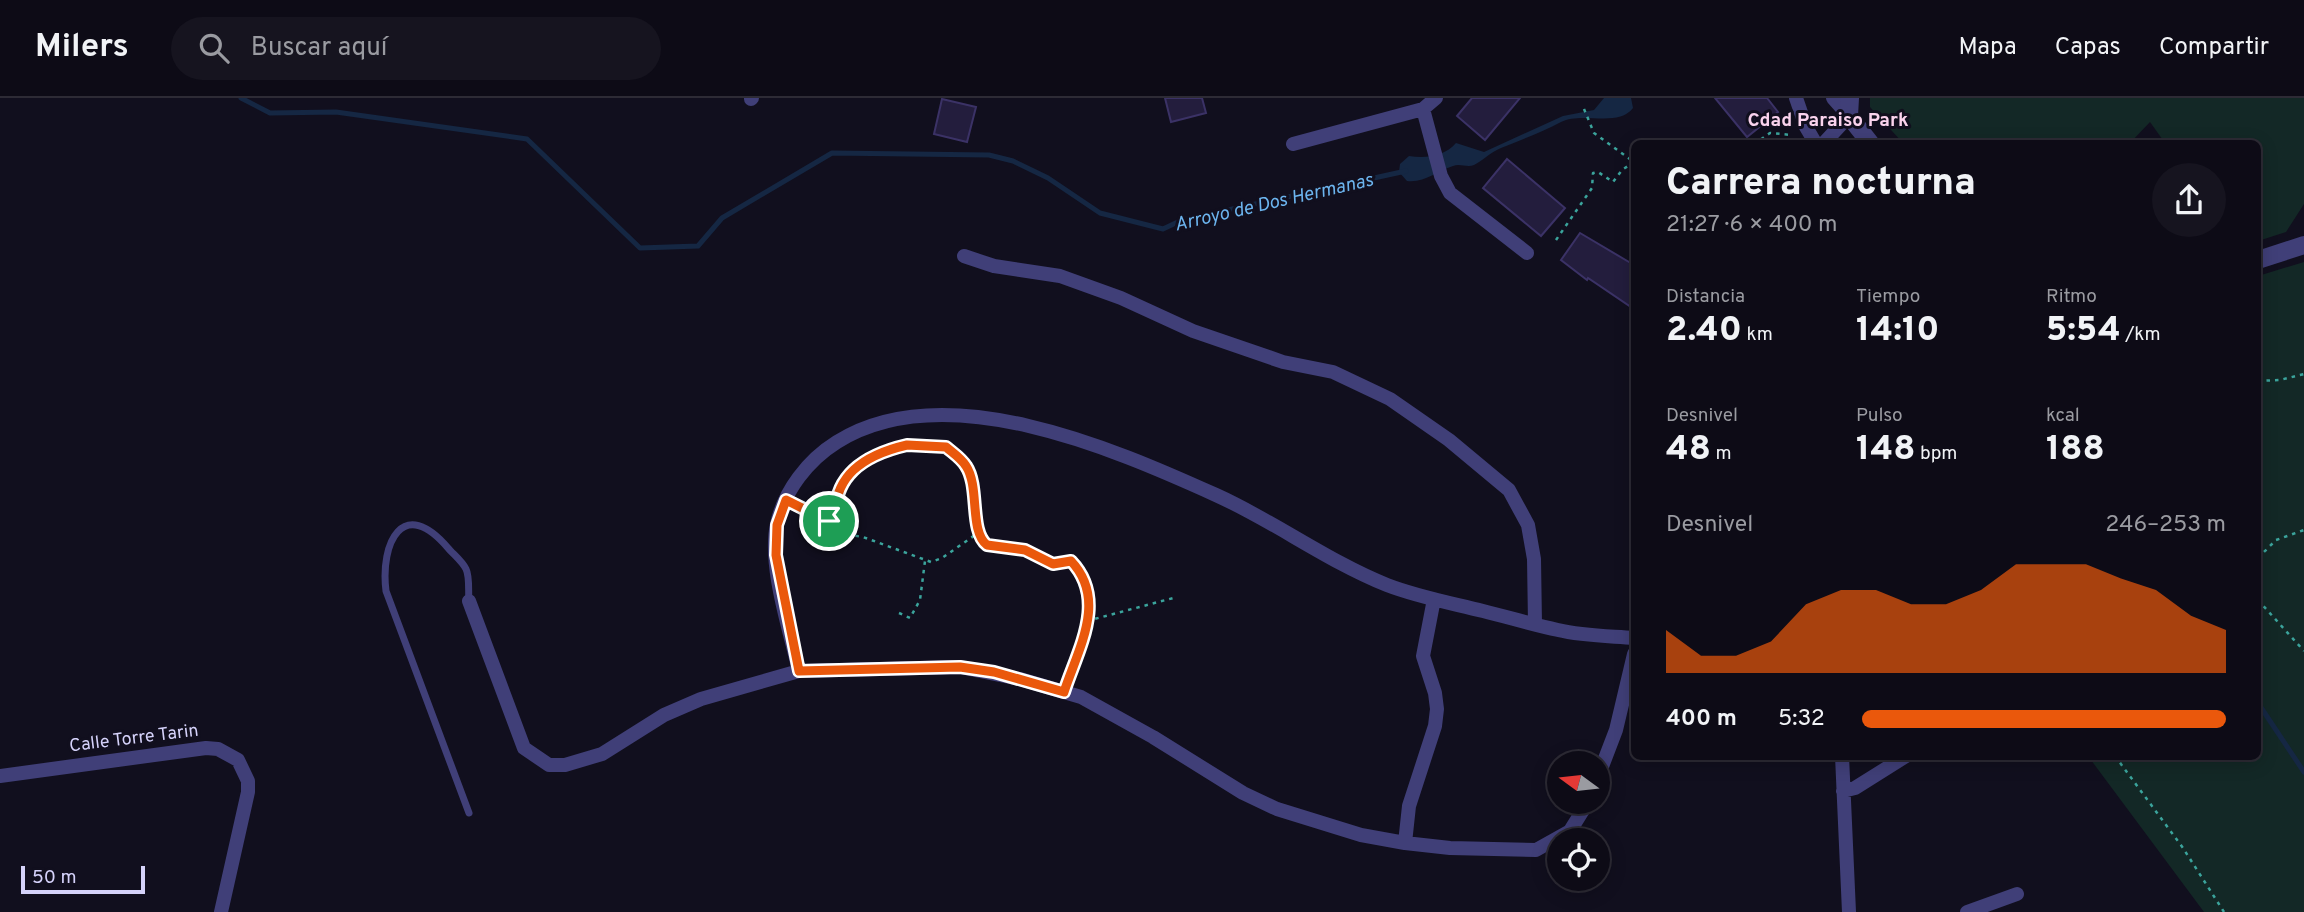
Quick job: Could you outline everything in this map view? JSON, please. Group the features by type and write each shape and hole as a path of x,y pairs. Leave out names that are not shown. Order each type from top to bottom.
{"street":[{"path":"1293,144 1423,109 1436,98"},
{"path":"1796,98 1806,127 1820,140 1850,107"},
{"path":"1833,98 1850,107 1869,140"},
{"path":"1423,109 1441,176 1450,193 1527,253"},
{"path":"2261,259 2304,245"},
{"path":"964,256 994,266 1060,276 1121,298 1193,331 1283,362 1333,372 1391,399 1449,440 1509,489 1528,526 1537,591 1535,624"},
{"path":"799,671 776,555 777,525 799,475 822,451 852,432 876,422 937,416 995,420 1029,426 1088,443 1217,495 1380,581 1434,599 1583,634 1631,638"},
{"path":"1405,843 1409,806 1436,717 1435,693 1423,656 1434,599"},
{"path":"469,601 524,748 549,765 565,765 602,754 664,715 701,699 799,671 960,667 994,672 1081,697 1243,793 1277,809 1340,830 1405,843 1450,848 1536,850 1570,831 1581,814"},
{"path":"1608,751 1616,730 1631,667"},
{"name":"Calle Torre Tarin","path":"0,776 206,748 229,753 245,769 248,792 220,912"},
{"path":"1842,760 1849,912"},
{"path":"1843,792 1855,788 1900,760"},
{"path":"1967,912 2017,894"}],"lane":[{"path":"786,500 832,523"},
{"path":"469,601 466,569 436,533 420,525 402,528 395,534 390,541 386,557 386,592 469,813"}],"path":[{"path":"1584,109 1594,134 1631,160"},
{"path":"1760,140 1770,133 1820,140"},
{"path":"1556,240 1592,188 1593,173 1598,172 1613,182 1622,170 1631,164"},
{"path":"2261,380 2280,380 2304,374"},
{"path":"978,533 943,558 925,561 863,537 850,535 826,541 823,536 832,523 836,497 846,475 877,454 892,449 907,445 946,447 967,467 975,493 978,533 983,542 992,547 1025,550 1053,564 1071,561 1080,571 1089,589 1091,605 1064,692"},
{"path":"2261,555 2276,540 2304,530"},
{"path":"900,613 910,618 920,600 925,561"},
{"path":"1087,621 1177,597"},
{"path":"2261,603 2304,650"},
{"path":"2118,760 2183,848 2224,912"}],"green space":[{"path":"1870,98 2304,98 2304,204 2286,232 2261,240 2261,140 2163,140 2150,122 2133,140 1900,140 1870,107"},
{"path":"2304,262 2304,912 2204,912 2091,760 2261,760 2261,275"}],"water":[{"path":"1604,98 1631,98 1633,108 1618,117 1579,118 1561,122 1497,150 1474,165 1456,165 1420,180 1407,181 1399,172 1400,164 1409,156 1435,155 1456,143 1484,152 1563,116 1594,110"}],"building":[{"path":"1165,98 1202,98 1206,113 1171,122"},
{"path":"1472,98 1520,98 1485,140 1457,116"},
{"path":"1715,98 1767,98 1778,112 1747,137"},
{"path":"942,99 976,107 967,142 934,134"},
{"path":"1507,159 1565,208 1541,236 1483,188"},
{"path":"1580,233 1631,263 1631,307 1588,278 1587,280 1561,260"}],"waterway":[{"name":"Arroyo de Dos Hermanas","path":"241,98 270,113 336,112 527,139 640,248 698,246 722,218 832,153 989,155 1013,161 1048,178 1100,213 1163,229 1182,220 1406,171"},
{"path":"2261,708 2304,772"}],"district":[{"name":"Cdad Paraiso Park","path":"1828,121"}],"route":[{"path":"907,445 946,447 967,467 975,493 978,533 983,542 992,547 1025,550 1053,564 1071,561 1080,571 1089,589 1091,605 1064,692 994,672 960,667 799,671 780,585 776,555 777,525 786,500 829,521 836,525 836,497 846,475 877,454 907,445"}]}
